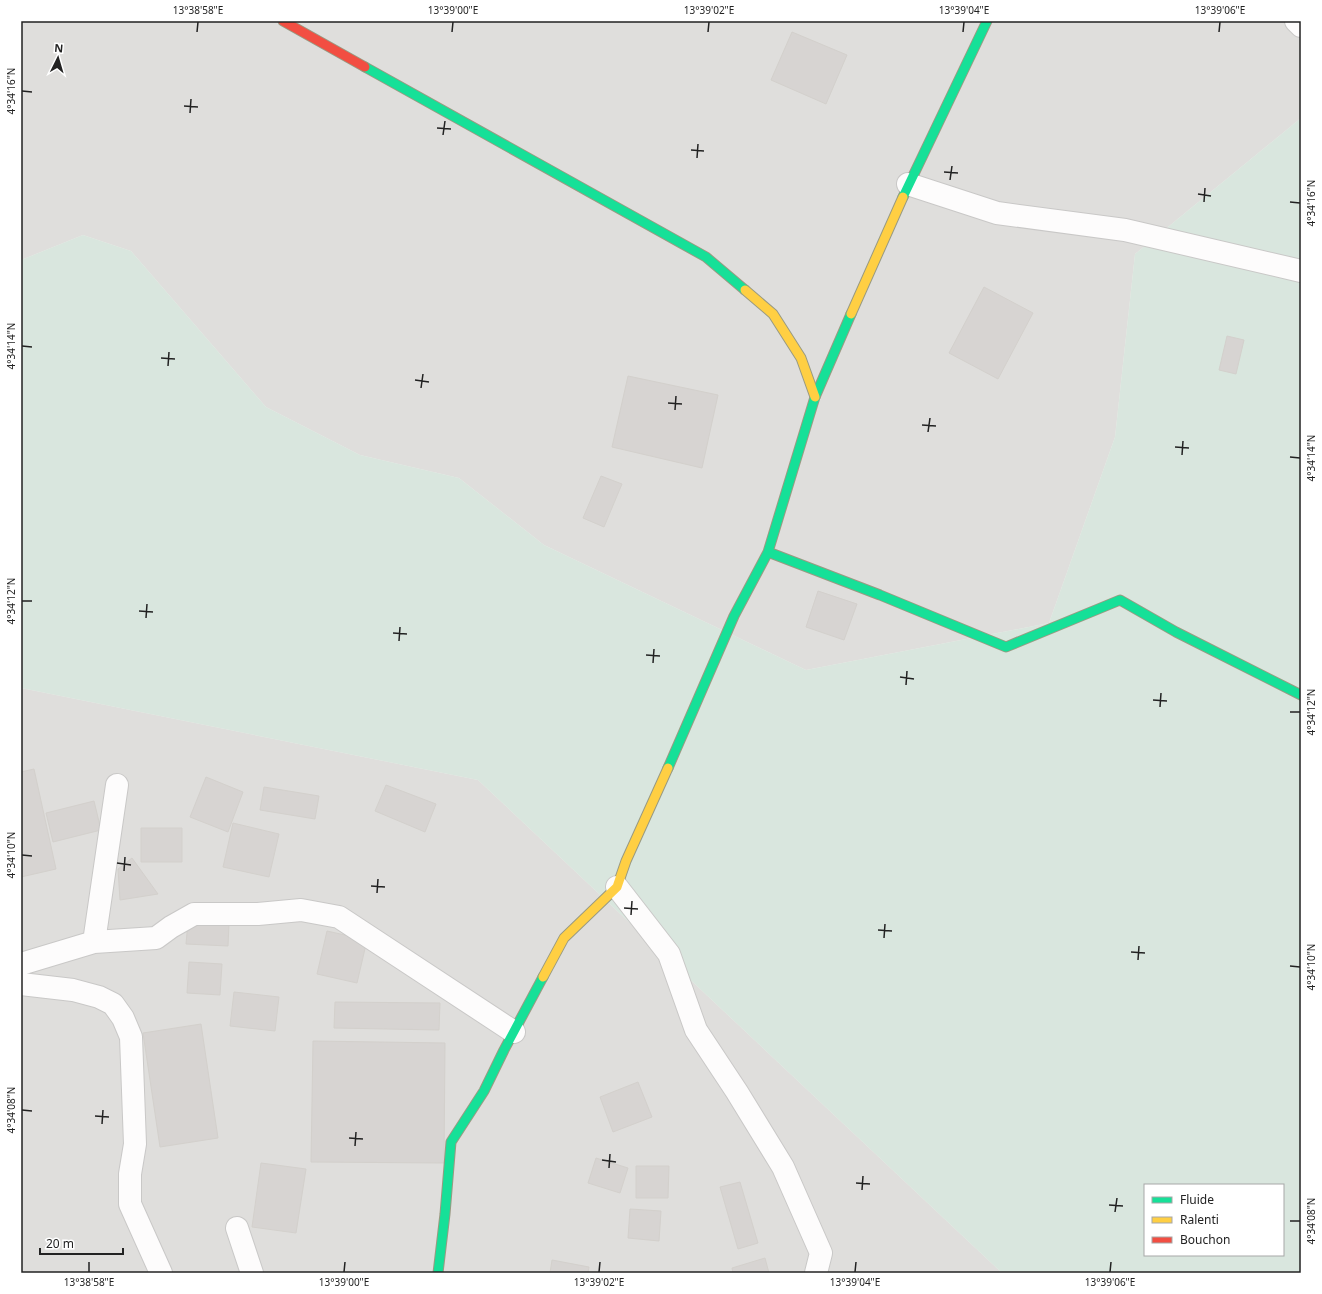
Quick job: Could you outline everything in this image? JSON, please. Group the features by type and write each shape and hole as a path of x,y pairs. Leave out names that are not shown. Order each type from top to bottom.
{"street":[{"path":"438,1273 451,1142 484,1091 564,938 617,887 626,860 641,830 734,616 768,552 816,397 908,184 987,21"},
{"path":"1296,21 1301,26"},
{"path":"289,23 706,257 773,314 800,358 816,397"},
{"path":"908,184 997,213 1125,230 1301,271"},
{"path":"768,552 880,595 1006,647 1120,600 1176,632 1301,695"},
{"path":"94,942 117,785"},
{"path":"617,887 669,954 696,1030 783,1166 822,1253 816,1273"},
{"path":"21,964 94,942 156,938 171,927 194,914 258,914 301,910 339,917 514,1032"},
{"path":"21,984 73,990 99,997 113,1004 123,1018 131,1037 134,1144 130,1174 130,1204 161,1273"},
{"path":"237,1228 252,1273"}],"shaded area":[{"path":"21,21 1301,21 1301,118 1135,254 1115,437 1049,623 806,670 544,545 459,478 360,455 266,407 131,251 83,235 21,260"},
{"path":"1301,118 1301,1273 1002,1273 478,780 21,688 21,260 83,235 131,251 266,407 360,455 459,478 544,545 806,670 1049,623 1115,437 1135,254"},
{"path":"21,688 478,780 1002,1273 21,1273"}],"building":[{"path":"792,32 847,55 826,104 771,80"},
{"path":"984,287 1033,313 998,379 949,353"},
{"path":"1227,336 1244,340 1236,374 1219,370"},
{"path":"628,376 718,395 702,468 612,447"},
{"path":"601,476 622,484 604,527 583,518"},
{"path":"818,591 857,604 844,640 806,627"},
{"path":"34,769 56,869 21,877 21,772"},
{"path":"206,777 243,792 228,832 190,817"},
{"path":"386,785 436,804 425,832 375,811"},
{"path":"264,787 319,796 315,819 260,810"},
{"path":"94,801 101,830 53,842 46,813"},
{"path":"233,823 279,834 269,877 223,867"},
{"path":"141,828 182,828 182,862 141,862"},
{"path":"132,858 158,894 120,900 118,869"},
{"path":"188,922 229,924 228,946 186,944"},
{"path":"327,931 367,940 357,983 317,974"},
{"path":"189,962 222,964 220,995 187,993"},
{"path":"234,992 279,997 275,1031 230,1026"},
{"path":"335,1002 440,1003 439,1030 334,1028"},
{"path":"201,1024 218,1138 160,1147 143,1033"},
{"path":"313,1041 445,1043 444,1163 311,1162"},
{"path":"638,1082 652,1117 613,1132 600,1097"},
{"path":"596,1158 628,1168 620,1193 588,1183"},
{"path":"261,1163 306,1169 296,1233 252,1227"},
{"path":"636,1166 669,1166 668,1198 636,1198"},
{"path":"740,1182 758,1243 738,1249 720,1187"},
{"path":"630,1209 661,1211 659,1241 628,1238"},
{"path":"765,1258 769,1273 733,1273 732,1268"},
{"path":"552,1260 589,1267 588,1273 550,1273"}],"traffic: fast":[{"path":"903,197 987,21"},
{"path":"365,67 706,257 745,290"},
{"path":"668,768 734,616 768,552 815,397 851,314"},
{"path":"768,552 880,595 1006,647 1120,600 1176,632 1301,695"},
{"path":"438,1273 451,1142 484,1091 543,977"}],"traffic: slow":[{"path":"851,314 903,197"},
{"path":"745,290 773,314 801,358 815,397"},
{"path":"543,977 564,938 617,887 626,861 668,768"}],"traffic: jam":[{"path":"283,21 365,67"}]}
